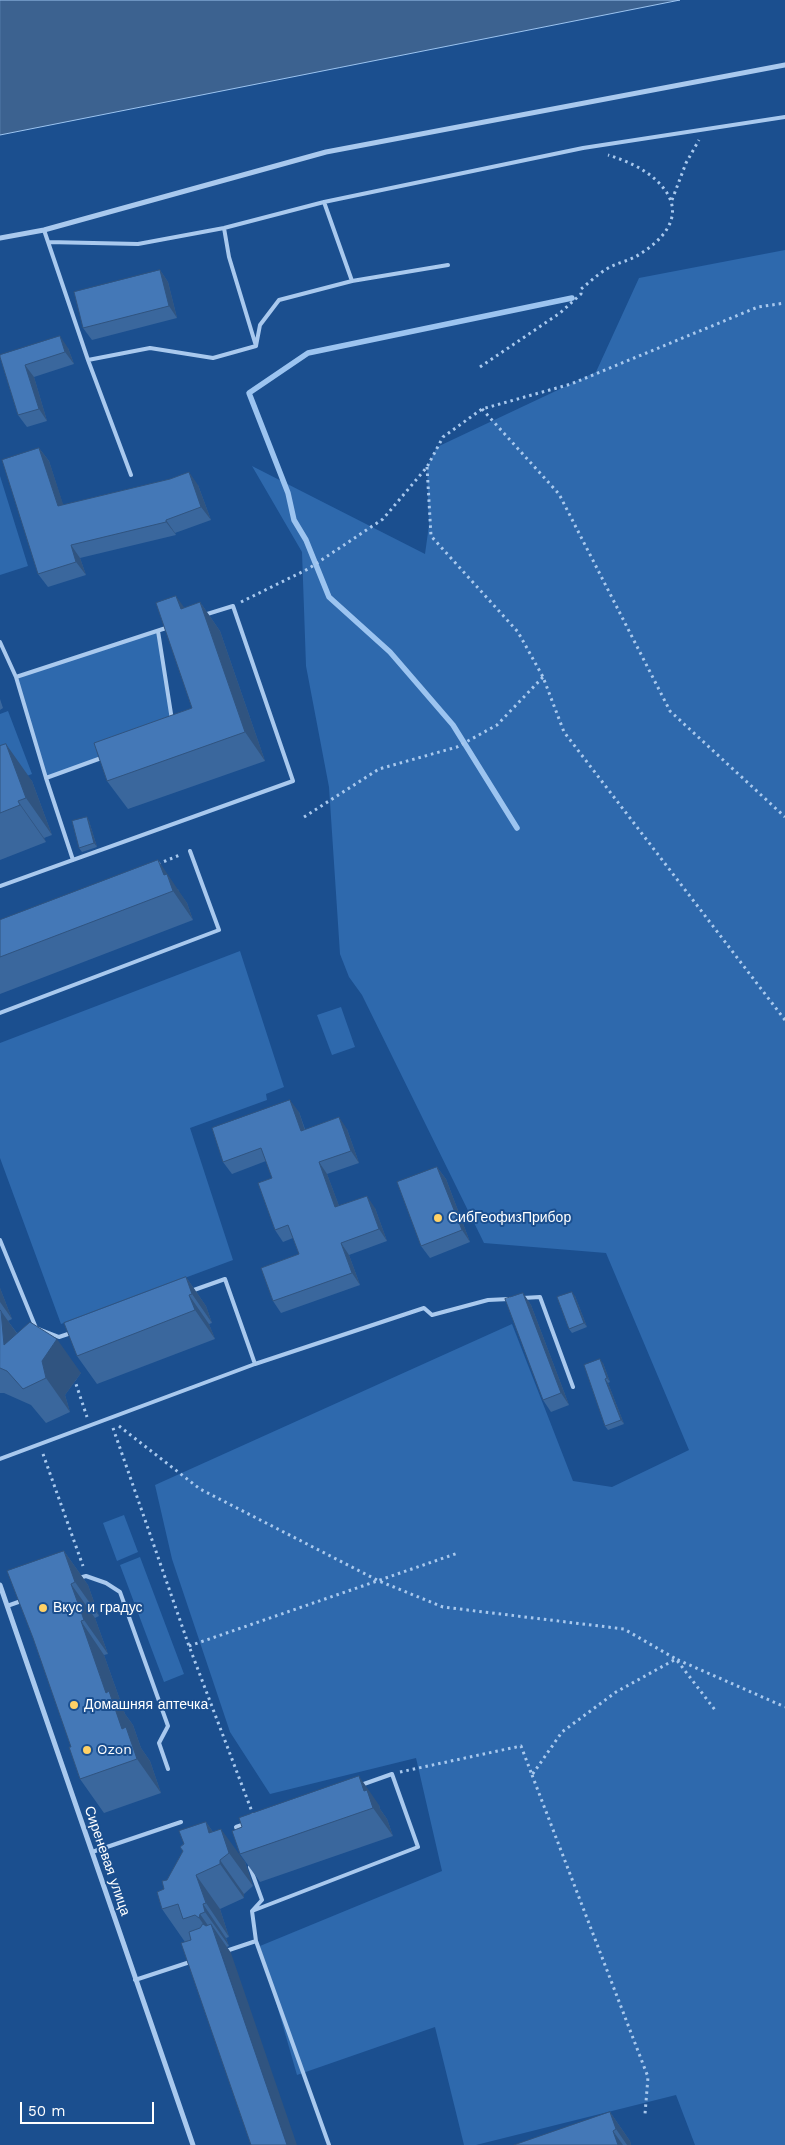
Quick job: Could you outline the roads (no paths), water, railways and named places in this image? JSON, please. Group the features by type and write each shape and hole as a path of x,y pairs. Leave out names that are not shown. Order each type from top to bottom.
{"street":[{"path":"0,238 44,230 326,152 785,65"},
{"name":"Сиреневая улица","path":"0,1585 193,2145"}],"lane":[{"path":"48,242 138,244 224,228 324,202 595,146 785,117"},
{"path":"324,202 352,281"},
{"path":"224,228 229,257 256,346"},
{"path":"44,230 88,360 130,475"},
{"path":"256,346 260,325 279,300 352,281 448,265"},
{"path":"88,360 150,348 213,358 256,346"},
{"path":"0,886 294,781 233,606 195,618"},
{"path":"16,676 176,624"},
{"path":"158,631 172,724"},
{"path":"0,642 16,676 46,778 73,860"},
{"path":"46,778 110,756"},
{"path":"0,1012 219,930 190,852"},
{"path":"0,1240 36,1328"},
{"path":"188,1292 225,1279 255,1364"},
{"path":"0,1459 255,1364 424,1308 432,1315 488,1300 540,1297 573,1387"},
{"path":"29,1331 36,1328 59,1337 77,1331"},
{"path":"77,1579 86,1576 106,1583 120,1592 168,1726 159,1744 168,1769"},
{"path":"7,1606 33,1596"},
{"path":"252,1911 418,1847 392,1774 356,1786"},
{"path":"239,1836 236,1827 255,1820"},
{"path":"92,1852 181,1822"},
{"path":"249,1863 262,1900 252,1911 256,1942 329,2145"},
{"path":"226,1951 256,1942"},
{"path":"136,1980 200,1959"}],"waterway":[{"path":"517,828 453,725 390,652 329,597 306,540 294,520 288,493 249,393 308,353 572,298"}],"place":[{"name":"СибГеофизПрибор","path":"438,1218"},
{"name":"Вкус и градус","path":"43,1608"},
{"name":"Домашняя аптечка","path":"74,1705"},
{"name":"Ozon","path":"87,1750"}]}
